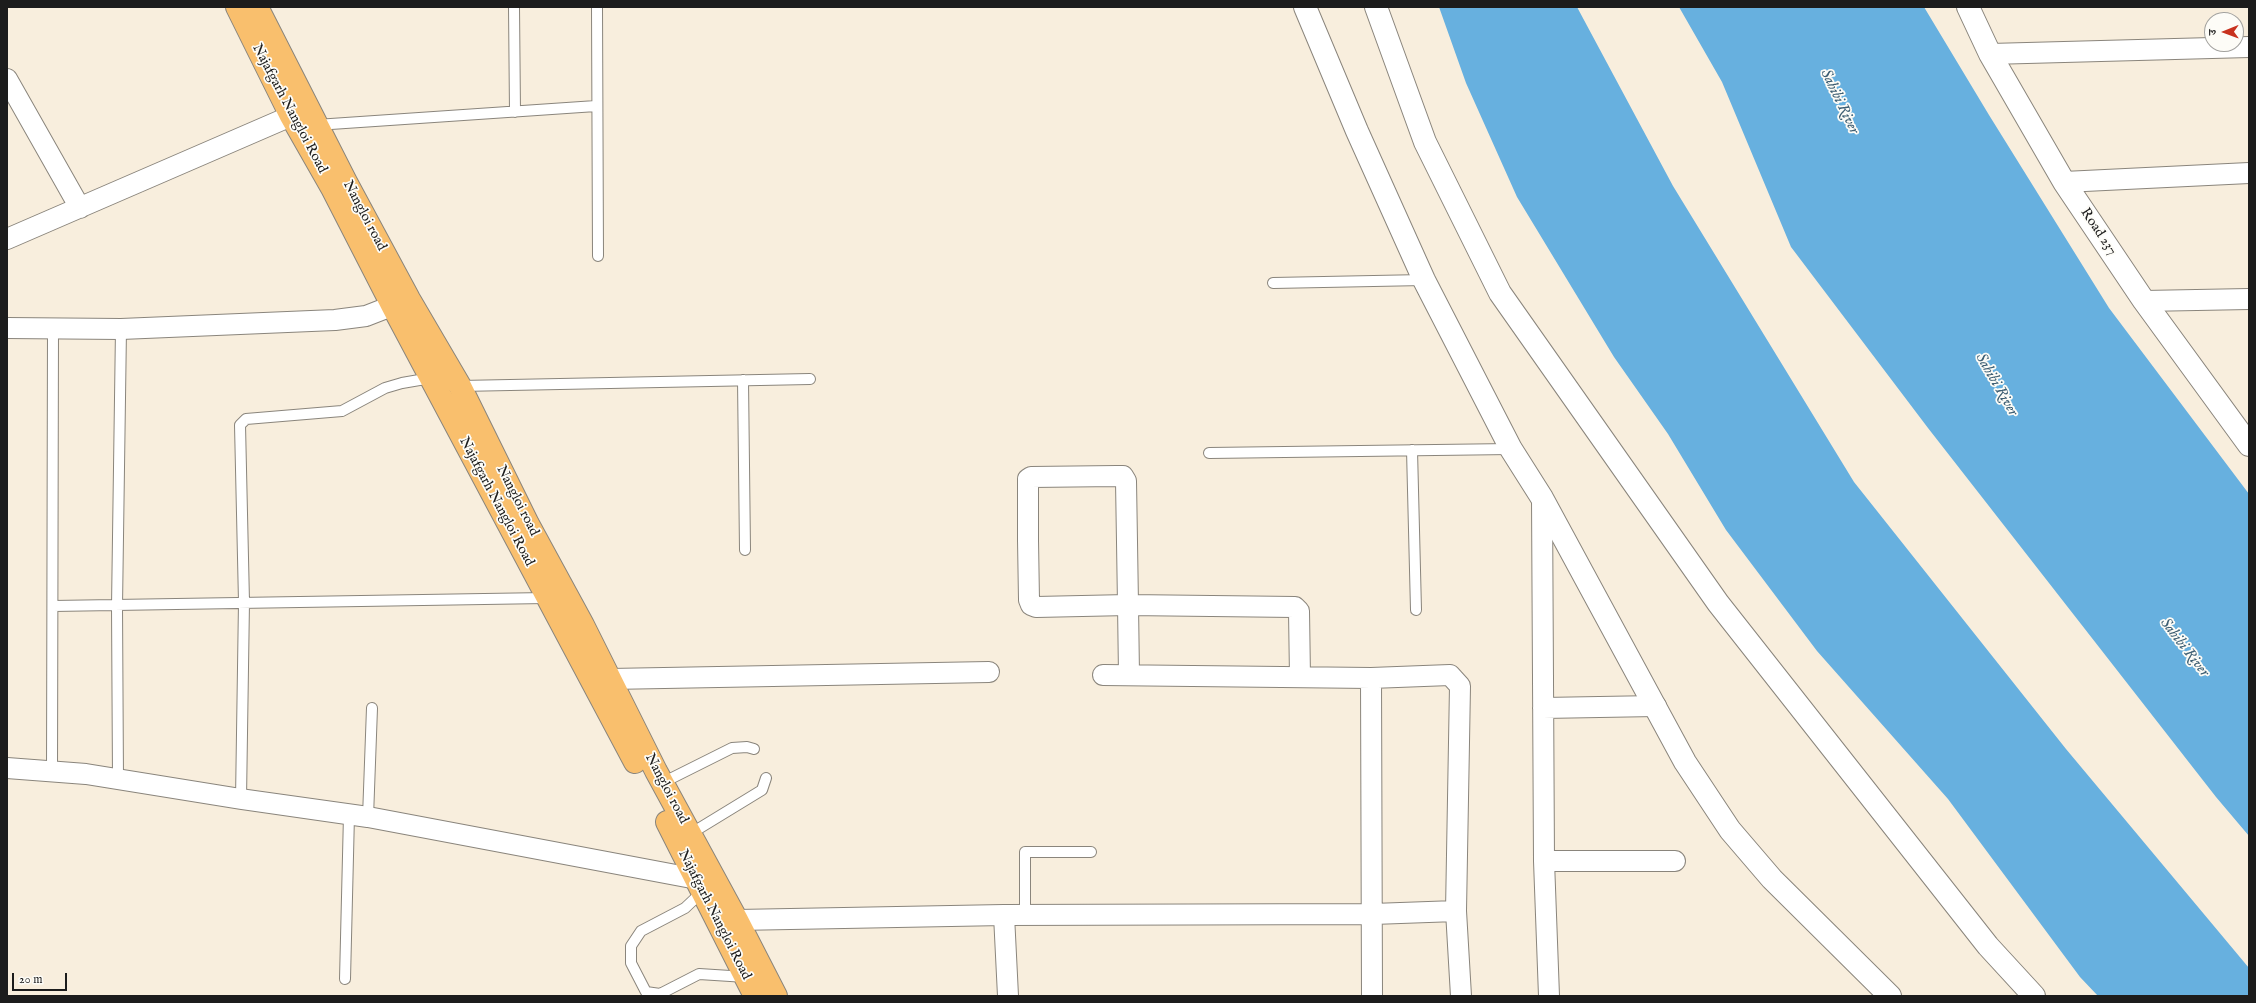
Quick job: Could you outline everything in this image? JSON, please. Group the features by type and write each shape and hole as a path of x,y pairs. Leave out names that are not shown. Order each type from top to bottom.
{"main road":[{"name":"Najafgarh Nangloi Road","path":"237,7 291,116 401,303 431,378 546,598 704,881 755,996"},
{"name":"Nangloi road","path":"257,7 316,125 401,303 460,386 528,524 583,625 662,783 690,834 704,881 737,920 776,996"}],"street":[{"path":"1305,7 1424,280 1511,449 1542,498 1686,762 1709,800 1735,835 1772,879 1890,996"},
{"path":"1376,7 1425,142 1500,293 1718,603 1988,946 2034,996"},
{"name":"Road 237","path":"1968,7 1990,54 2064,182 2144,301 2249,445"},
{"path":"1990,54 2249,47"},
{"path":"7,79 80,208"},
{"path":"7,239 291,116"},
{"path":"2064,182 2249,173"},
{"path":"2144,301 2249,299"},
{"path":"7,328 121,329 335,320 366,316 401,303"},
{"path":"1129,676 1128,605 1126,481 1123,476 1028,479 1029,600 1031,605 1036,607 1128,605 1295,607 1299,611 1300,677"},
{"path":"1542,498 1544,861 1549,996"},
{"path":"610,679 989,672"},
{"path":"1102,675 1371,678 1450,675 1460,686 1456,911 1461,996"},
{"path":"1371,678 1373,914 1372,996"},
{"path":"1543,708 1656,706"},
{"path":"7,768 118,778 241,800 358,816 704,881"},
{"path":"1544,861 1675,861"},
{"path":"737,920 1004,915 1373,914 1456,911"},
{"path":"1004,915 1008,996"}],"lane":[{"path":"514,7 515,112"},
{"path":"597,7 596,106 598,256"},
{"path":"316,125 596,106"},
{"path":"1274,283 1424,280"},
{"path":"52,771 53,328"},
{"path":"118,778 117,606 121,329"},
{"path":"241,800 244,602 239,430 243,421 253,418 342,410 385,388 402,383 431,378"},
{"path":"460,386 810,379"},
{"path":"743,380 745,550"},
{"path":"1209,453 1511,449"},
{"path":"1412,450 1416,610"},
{"path":"53,606 546,598"},
{"path":"345,979 358,816 372,708"},
{"path":"662,783 732,748 754,749"},
{"path":"690,834 762,790 766,778"},
{"path":"1024,915 1025,852 1091,852"},
{"path":"704,881 685,908 641,930 632,946 631,964 646,992 660,994 699,974 746,977"}],"water":[{"path":"1439,7 1577,7 1673,186 1854,482 2066,749 2249,968 2249,996 2098,996 2080,977 1948,799 1817,651 1726,530 1668,434 1614,357 1517,197 1466,83"},
{"name":"Sahibi River","path":"1679,7 1924,7 2109,308 2249,494 2249,836 2216,797 1928,428 1791,247 1722,82"}]}
